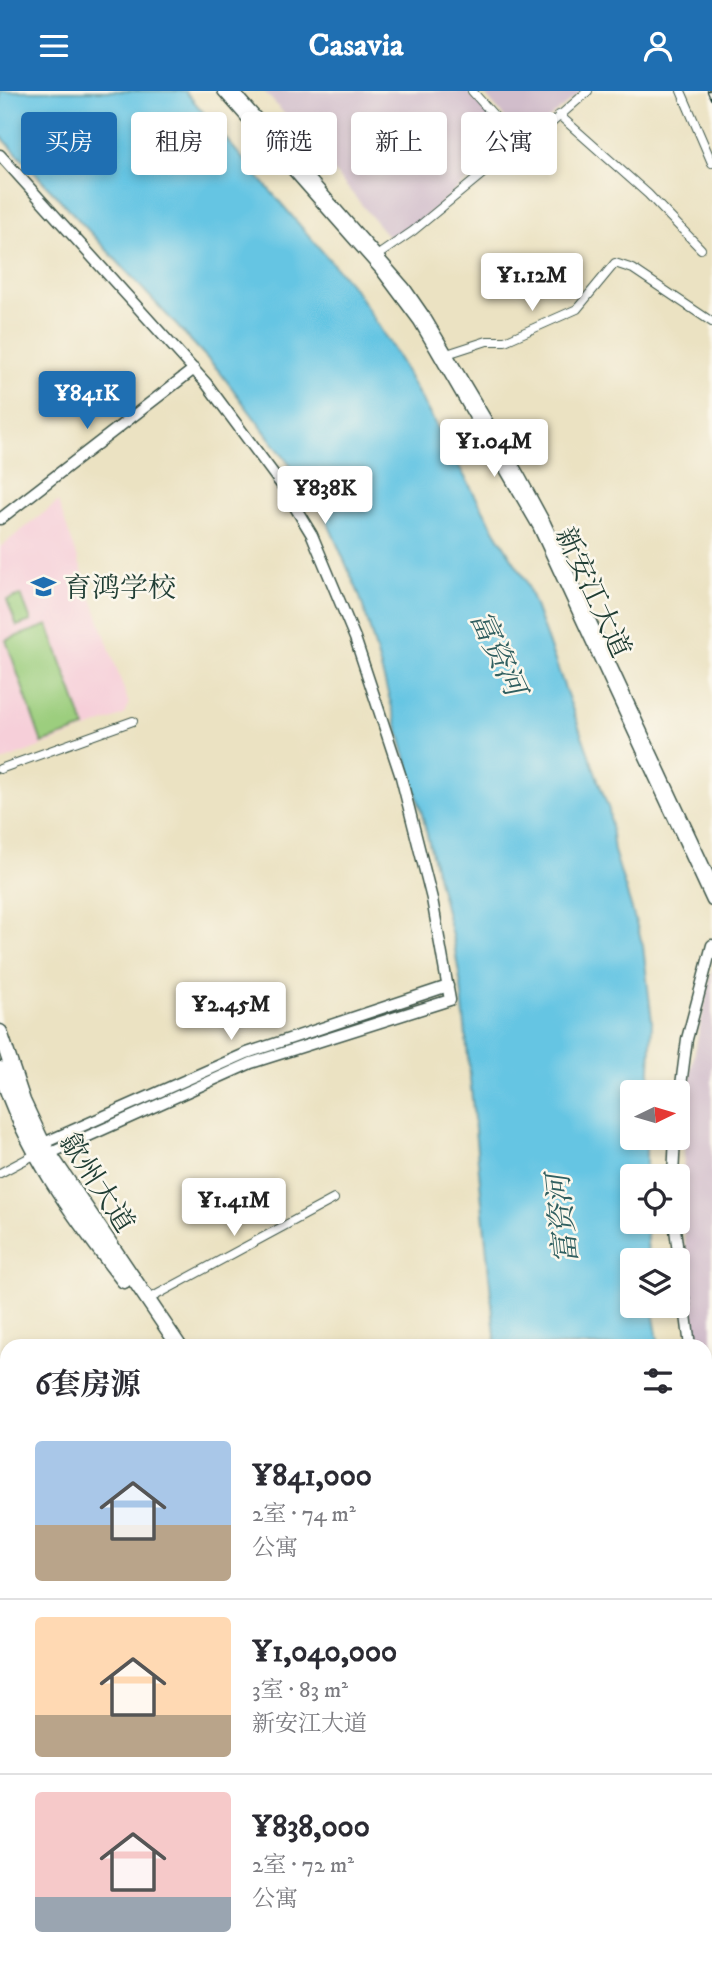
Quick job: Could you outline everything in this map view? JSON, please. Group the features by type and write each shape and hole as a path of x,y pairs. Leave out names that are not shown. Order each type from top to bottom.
{"highway":[{"name":"歙州大道","path":"0,1032 40,1152 174,1339"},
{"name":"歙州大道","path":"0,1069 13,1106 100,1251 164,1339"}],"street":[{"name":"新安江大道","path":"223,91 381,270 419,321 538,526 712,901"},
{"name":"新安江大道","path":"233,91 410,294 447,354 545,523 712,883"},
{"path":"472,91 491,112"},
{"path":"588,91 559,115 648,194 701,249"},
{"path":"681,91 712,163"},
{"path":"0,155 194,369 239,426 292,501 312,535 366,670 401,777 432,899 450,1000 251,1063 40,1152"},
{"path":"378,255 413,231 481,175"},
{"path":"447,354 487,341 505,341 577,309 615,263 634,269 712,322"},
{"path":"0,519 194,369"},
{"path":"0,769 133,720"},
{"path":"682,1080 687,1039 712,945"},
{"path":"0,1173 247,1053 448,986"},
{"path":"147,1300 334,1199"},
{"path":"676,1234 689,1339"}],"shaded area":[{"path":"264,91 467,91 486,112 461,112 461,175 473,175 411,229 391,240 337,175 337,112 283,112"},
{"path":"482,91 582,91 557,112 500,112"},
{"name":"育鸿学校","path":"58,502 129,704 124,715 0,762 0,547"},
{"path":"712,969 712,1339 698,1339 690,1303 690,1248 685,1248 684,1234 690,1234 690,1164 683,1164 684,1150 690,1150 690,1080"}],"green space":[{"path":"21,595 31,621 17,626 7,600"},
{"path":"48,625 85,728 42,743 6,640"}],"water":[{"name":"富资河","path":"0,91 185,91 203,112 131,112 131,175 227,175 227,140 241,156 241,175 257,175 357,292 395,352 526,581 609,810 614,851 643,946 652,1021 650,1080 620,1080 620,1150 646,1150 646,1164 620,1164 620,1234 647,1234 647,1248 620,1248 620,1318 654,1318 658,1339 495,1339 461,986 454,944 422,814 359,594 320,505 219,371 37,175 117,175 117,112 21,112 21,158 0,135"}],"railway":[{"path":"709,91 712,98"}],"place":[{"name":"育鸿学校","path":"44,587"}]}
